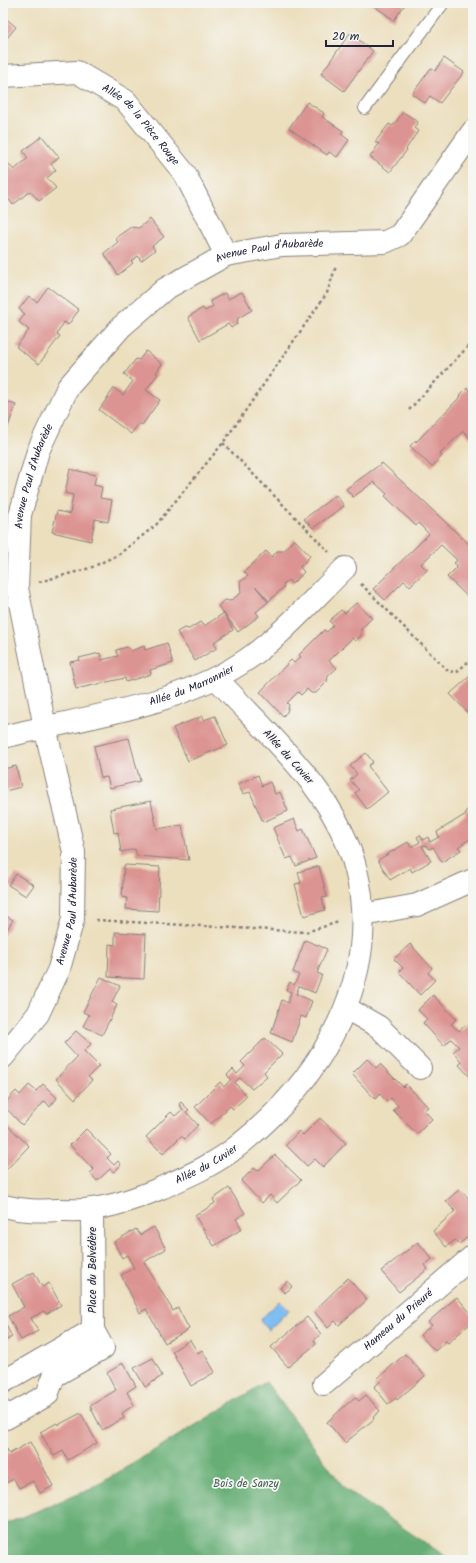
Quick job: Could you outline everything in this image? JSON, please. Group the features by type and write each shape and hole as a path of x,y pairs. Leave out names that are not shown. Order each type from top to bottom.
{"street":[{"name":"Allée de la Pièce Rouge","path":"3,76 77,72 126,101 185,174 226,256"},
{"name":"Avenue Paul d'Aubarède","path":"3,1057 38,1014 59,969 73,919 74,852 45,727 17,588 20,515 38,450 68,387 120,327 165,289 226,256 282,245 385,242 400,235 473,131"},
{"name":"Allée du Marronnier","path":"3,737 145,704 216,679 242,664 272,640 345,568"},
{"name":"Allée du Cuvier","path":"3,1206 22,1211 92,1209 143,1195 193,1174 238,1146 283,1106 316,1064 346,1008 359,961 363,915 356,870 340,825 310,779 216,679"},
{"path":"363,915 417,905 473,880"},
{"path":"346,1008 379,1027 420,1068"},
{"name":"Place du Belvédère","path":"3,1412 6,1418 47,1395 54,1376 103,1348 93,1330 92,1209"},
{"name":"Hameau du Prieuré","path":"324,1384 473,1256"},
{"path":"3,1382 93,1330"}],"lane":[{"path":"365,108 444,3"}],"path":[{"path":"17,588 90,568 118,555 156,525 223,443 327,293 344,243"},
{"path":"409,410 473,342"},
{"path":"73,919 306,932 363,915"}],"green space":[{"name":"Bois de Sanzy","path":"266,1382 345,1489 451,1560 3,1560 3,1525 91,1489"}],"water":[{"path":"279,1301 289,1310 269,1330 260,1320"}],"building":[{"path":"370,3 406,3 394,20"},
{"path":"3,16 16,27 3,43"},
{"path":"350,33 373,51 344,91 321,74"},
{"path":"444,58 464,72 440,103 430,96 425,103 412,94 431,68 435,71"},
{"path":"307,102 324,113 322,117 343,131 341,134 349,140 337,157 329,152 327,155 289,128"},
{"path":"403,112 418,122 414,128 418,131 406,149 407,150 390,172 370,157 379,144 375,142 389,124 393,126"},
{"path":"42,136 59,157 51,164 56,170 47,178 56,188 39,201 30,191 13,205 3,192 3,161 5,160 14,170 28,158 23,151"},
{"path":"150,219 164,237 152,246 155,250 141,261 138,256 131,261 133,263 118,275 104,253 118,242 115,238 131,227 139,228"},
{"path":"48,287 79,310 68,325 64,322 57,334 60,336 39,364 16,347 29,330 19,322 25,314 19,309 29,296 37,302"},
{"path":"242,292 252,310 238,318 237,324 231,328 228,324 200,340 188,317 203,308 205,311 213,306 210,301 225,293 228,299"},
{"path":"146,351 162,364 156,373 158,374 146,390 160,400 142,425 139,423 131,434 99,410 114,388 123,395 133,381 124,374 136,359 139,360"},
{"path":"467,388 473,394 473,440 463,431 440,454 442,456 432,467 410,446 416,440 416,442"},
{"path":"3,400 16,405 7,429 3,428"},
{"path":"382,463 471,546 473,543 473,594 469,598 447,577 458,566 454,563 457,560 441,545 421,564 427,570 410,586 404,581 385,600 373,589 429,534 418,523 416,526 385,496 387,494 374,482 353,497 346,489"},
{"path":"70,469 96,475 94,485 102,487 100,498 112,500 108,522 95,519 91,541 52,532 57,511 70,514 73,495 65,493"},
{"path":"336,495 344,506 313,528 304,519"},
{"path":"294,539 310,556 300,567 304,572 292,584 288,580 283,585 284,587 269,601 256,587 268,602 256,612 259,616 238,632 218,606 225,600 230,601 241,593 240,582 248,576 244,572 266,551 272,557 277,551 284,551"},
{"path":"356,603 372,618 361,629 361,636 355,641 352,638 329,661 337,668 328,676 327,682 316,693 311,693 307,689 301,695 298,692 287,703 289,705 287,712 283,716 260,692 291,660 294,663 301,657 299,655 324,630 327,632 333,625 329,621 341,610 345,613"},
{"path":"224,613 233,630 214,642 217,648 195,661 177,632 184,628 189,629 200,622 204,626"},
{"path":"167,643 173,663 150,670 151,674 126,682 125,678 76,689 70,662 80,660 79,658 100,653 101,660 118,656 116,650 127,647 131,651 144,646 145,650"},
{"path":"470,676 473,679 473,718 450,694"},
{"path":"203,716 204,720 215,716 228,745 188,761 173,728"},
{"path":"129,738 140,781 110,788 107,777 101,778 94,746"},
{"path":"366,753 373,762 368,766 388,792 367,809 355,793 359,790 350,780 357,774 350,766"},
{"path":"16,766 21,787 5,791 3,794 3,769"},
{"path":"258,775 262,786 270,782 275,794 280,792 288,811 263,822 250,792 243,794 238,784"},
{"path":"151,801 157,829 182,825 189,860 137,856 135,849 121,852 118,832 114,833 110,809"},
{"path":"468,809 471,814 473,813 473,819 470,821 473,826 473,837 458,847 461,850 442,862 433,847 429,849 426,845 422,846 431,861 412,872 410,868 390,880 378,860 408,842 411,847 420,842 417,837 420,835 423,840 428,837 430,842 439,837 437,832 466,814 465,812"},
{"path":"294,819 299,831 303,829 316,858 296,866 292,857 286,859 273,828"},
{"path":"124,865 160,867 158,911 126,909 127,898 122,897"},
{"path":"319,866 327,897 322,898 325,910 304,916 295,884 301,883 298,872"},
{"path":"16,874 34,885 26,896 8,885"},
{"path":"3,914 13,920 3,936"},
{"path":"115,932 146,934 144,979 108,977 109,944 115,945"},
{"path":"305,940 327,949 317,973 322,975 315,993 299,986 296,994 312,1001 306,1018 301,1016 292,1042 271,1033 282,1000 288,1003 291,992 286,990 290,982 294,985 299,975 293,972"},
{"path":"410,944 432,968 428,973 435,980 420,995 399,972 403,968 394,959"},
{"path":"101,977 120,986 112,1002 117,1005 102,1035 83,1026 89,1015 83,1012"},
{"path":"433,995 456,1019 451,1024 459,1031 467,1024 473,1031 473,1080 459,1065 462,1062 453,1052 459,1047 451,1039 444,1046 423,1023 427,1019 418,1010"},
{"path":"76,1031 91,1044 84,1051 99,1066 88,1077 92,1080 75,1099 56,1079 77,1057 64,1043"},
{"path":"265,1038 282,1054 264,1072 267,1076 252,1089 240,1078 237,1080 235,1083 247,1096 233,1109 230,1106 211,1124 195,1107 220,1082 224,1087 231,1079 227,1075 233,1069 237,1074 245,1066 241,1062"},
{"path":"367,1059 376,1068 380,1064 403,1087 406,1084 428,1107 424,1110 432,1119 417,1134 393,1110 398,1106 391,1098 387,1102 380,1094 375,1099 352,1074"},
{"path":"43,1084 57,1098 50,1107 45,1101 22,1125 3,1105 16,1091 20,1095 29,1085 36,1091"},
{"path":"181,1102 189,1110 186,1112 198,1125 185,1139 181,1136 163,1154 146,1137 171,1112 175,1116 183,1109 179,1104"},
{"path":"320,1118 346,1143 323,1167 315,1159 307,1166 286,1145 299,1131 303,1135"},
{"path":"3,1121 29,1146 6,1170 3,1167"},
{"path":"86,1129 111,1154 107,1158 114,1165 118,1161 121,1165 114,1172 110,1169 97,1181 90,1173 94,1170 70,1145"},
{"path":"275,1155 301,1180 277,1203 270,1195 262,1203 241,1181 254,1168 258,1171"},
{"path":"229,1188 245,1213 236,1219 242,1229 214,1246 195,1216 215,1203 213,1199"},
{"path":"460,1189 473,1203 473,1233 459,1244 455,1240 446,1247 433,1231 455,1211 446,1201"},
{"path":"154,1227 166,1249 144,1262 173,1311 178,1308 189,1329 165,1343 146,1309 140,1313 121,1275 134,1268 127,1255 122,1258 114,1242 136,1229 140,1235"},
{"path":"418,1242 432,1259 425,1265 428,1269 399,1292 381,1271"},
{"path":"34,1272 42,1287 49,1283 61,1305 46,1314 44,1311 31,1318 38,1331 21,1340 8,1316 24,1307 12,1284"},
{"path":"348,1278 367,1300 339,1325 335,1321 328,1328 314,1311"},
{"path":"288,1281 292,1287 285,1293 280,1288"},
{"path":"457,1297 473,1316 473,1321 448,1343 446,1341 435,1351 420,1335 432,1325 428,1322"},
{"path":"307,1317 321,1334 314,1340 316,1344 288,1367 271,1347"},
{"path":"3,1319 12,1337 3,1342"},
{"path":"190,1340 198,1353 202,1350 215,1372 191,1386 172,1351"},
{"path":"405,1354 425,1376 397,1400 396,1398 388,1404 374,1387 381,1381 378,1378"},
{"path":"153,1358 162,1376 145,1387 134,1368"},
{"path":"123,1363 136,1386 127,1392 134,1405 122,1413 124,1418 102,1430 90,1406 116,1390 107,1373"},
{"path":"366,1395 380,1411 373,1417 374,1419 345,1443 327,1422 355,1397 359,1401"},
{"path":"81,1413 97,1443 68,1460 63,1451 54,1456 40,1432 57,1423 58,1425"},
{"path":"30,1442 53,1486 40,1493 33,1481 19,1488 14,1479 4,1484 3,1482 3,1451 7,1449 9,1454"}]}
